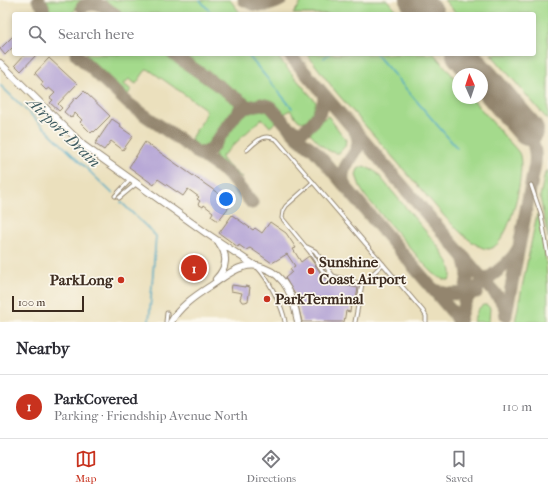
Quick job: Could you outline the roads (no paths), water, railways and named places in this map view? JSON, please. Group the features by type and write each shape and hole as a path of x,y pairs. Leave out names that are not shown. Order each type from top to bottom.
{"street":[{"path":"0,63 83,145 214,239 254,265 277,274 281,278 294,304 298,322"},
{"path":"206,289 219,275 225,262 224,250 214,239"},
{"path":"171,322 183,306 206,289 235,270 244,266 254,265"}],"lane":[{"path":"247,150 264,137 272,137 277,140 423,311 426,316 426,322"},
{"path":"116,196 131,179"},
{"path":"313,182 286,206 283,211 282,218 304,246 315,251 333,276 362,284"},
{"path":"119,198 137,183"},
{"path":"531,185 541,214 548,255"},
{"path":"355,322 362,284 383,264"},
{"path":"254,265 261,272 279,300 283,310 285,322"},
{"path":"166,322 167,314"}],"waterway":[{"path":"200,0 210,12"},
{"path":"249,56 292,108"},
{"path":"378,56 457,148"},
{"name":"Airport Drain","path":"0,85 113,194"},
{"name":"Airport Drain","path":"121,202 156,236 149,322"}],"place":[{"name":"ParkCovered","path":"194,268"},
{"name":"Sunshine Coast Airport","path":"311,271"},
{"name":"ParkLong","path":"121,280"},
{"name":"ParkTerminal","path":"267,299"}]}
